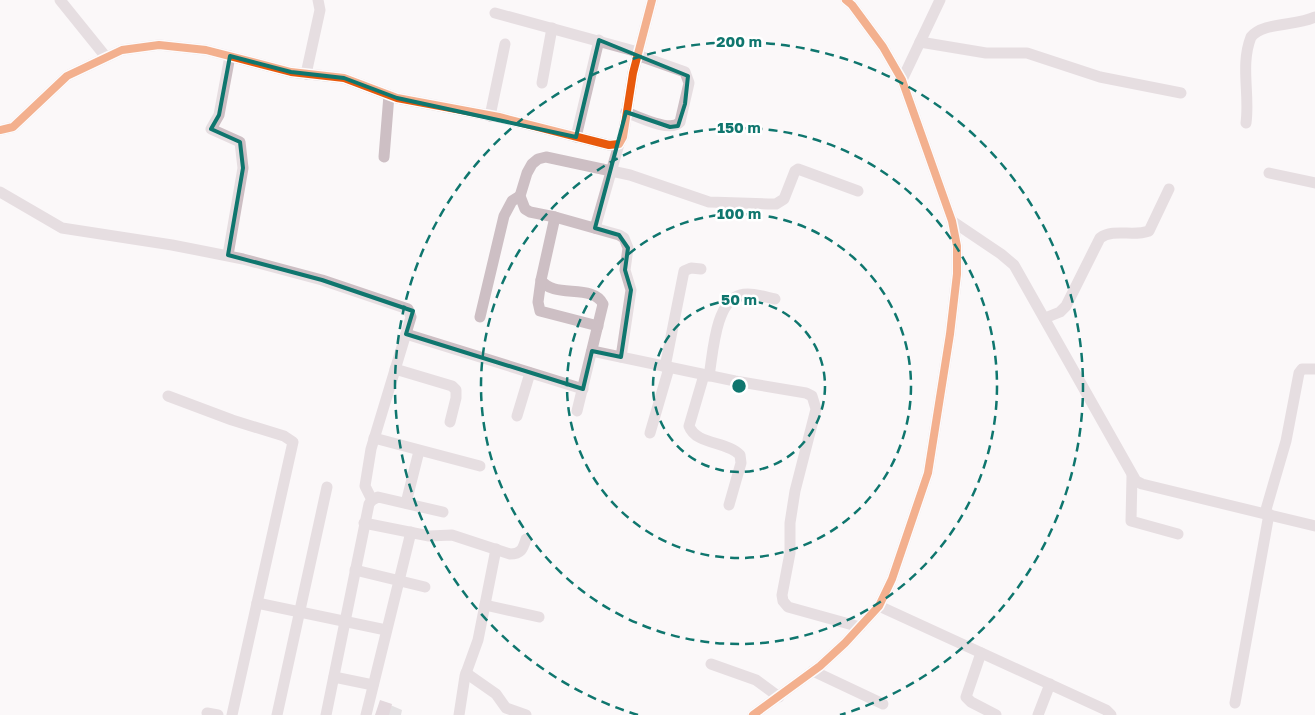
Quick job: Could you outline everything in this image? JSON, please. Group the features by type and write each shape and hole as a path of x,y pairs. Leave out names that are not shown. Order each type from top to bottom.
{"street":[{"path":"60,0 106,57"},
{"path":"306,74 320,10 318,0"},
{"path":"595,228 619,144 623,137 637,54 652,0"},
{"path":"754,715 813,671 860,627 879,606 892,579 928,473 957,274 957,246 952,221 902,80 883,47 852,4 846,0"},
{"path":"902,80 940,0"},
{"path":"495,13 599,40 684,72 689,83 678,126 670,127 626,112"},
{"path":"1246,123 1248,108 1244,82 1251,36 1260,29 1287,25 1315,17"},
{"path":"542,83 552,28"},
{"path":"576,137 599,40"},
{"path":"920,42 986,53 1027,53 1100,77 1180,94"},
{"path":"490,116 505,44"},
{"path":"0,130 13,127 67,76 106,57 137,47 159,45 191,48 306,74 344,78 390,95 490,116 609,145 619,144"},
{"path":"228,255 243,168 240,142 211,129 219,116 230,56"},
{"path":"384,157 390,95"},
{"path":"621,357 631,290 624,270 628,248 626,242 619,235 530,212 525,209 520,196 527,173 538,159 546,157 612,171 690,197 725,204 768,204 780,202 784,199 795,170 802,168 858,191"},
{"path":"1269,174 1315,184"},
{"path":"1045,318 1060,312 1066,306 1100,238 1112,233 1142,234 1149,231 1169,189"},
{"path":"0,192 62,228 228,255 322,280 403,307 411,314 374,438 365,478 366,491 372,500"},
{"path":"480,317 504,216 512,201 520,196"},
{"path":"555,217 541,280 538,302 540,310 598,326"},
{"path":"952,221 1002,254 1014,265 1121,452 1132,476 1142,484 1315,526"},
{"path":"650,433 667,367 684,271 691,268 701,269"},
{"path":"541,280 548,286 596,296 601,300 602,309 577,411"},
{"path":"729,505 741,463 740,455 732,449 695,435 689,426 707,375 720,318 726,306 732,298 747,294 775,299"},
{"path":"406,334 583,389"},
{"path":"592,351 806,393 815,401 816,409 792,506 790,552 782,601 788,607 860,627"},
{"path":"1235,703 1267,514 1286,441 1299,373 1302,369 1315,369"},
{"path":"395,370 452,386 456,390 456,398 450,422"},
{"path":"517,416 530,373"},
{"path":"168,396 232,420 284,436 293,442 232,715"},
{"path":"374,438 480,466"},
{"path":"406,504 419,451"},
{"path":"1132,476 1130,522 1178,534"},
{"path":"277,715 327,488"},
{"path":"326,715 364,523 372,500 378,497 443,512"},
{"path":"364,523 429,536 452,535 510,554 518,553 522,550 526,539"},
{"path":"366,715 411,532"},
{"path":"459,715 466,673 478,640 496,549"},
{"path":"355,570 425,587"},
{"path":"257,603 386,630"},
{"path":"485,605 540,617"},
{"path":"879,606 1106,710 1111,715"},
{"path":"981,653 966,697 971,702 996,715"},
{"path":"711,664 756,680 779,697"},
{"path":"813,671 883,704"},
{"path":"466,673 496,694 506,708 526,715"},
{"path":"334,677 373,685"},
{"path":"1038,715 1050,684"}],"highlighted area":[{"path":"599,40 688,76 685,104 678,126 670,127 626,112 595,228 619,235 628,248 625,270 631,290 621,357 592,351 583,389 406,334 413,311 322,280 228,255 243,168 240,142 211,129 219,115 230,56 291,72 344,78 397,98 576,137"}],"building":[{"path":"380,700 392,704 389,715 375,715"}],"cycle path":[{"path":"0,130 13,127 67,76 122,50 159,45 206,50 291,72 344,78 397,98 499,117 609,145 619,144 623,137 633,73 652,0"},
{"path":"753,715 820,666 845,643 879,606 892,579 928,473 950,334 957,274 957,246 952,221 902,80 883,47 852,5 846,0"}]}
